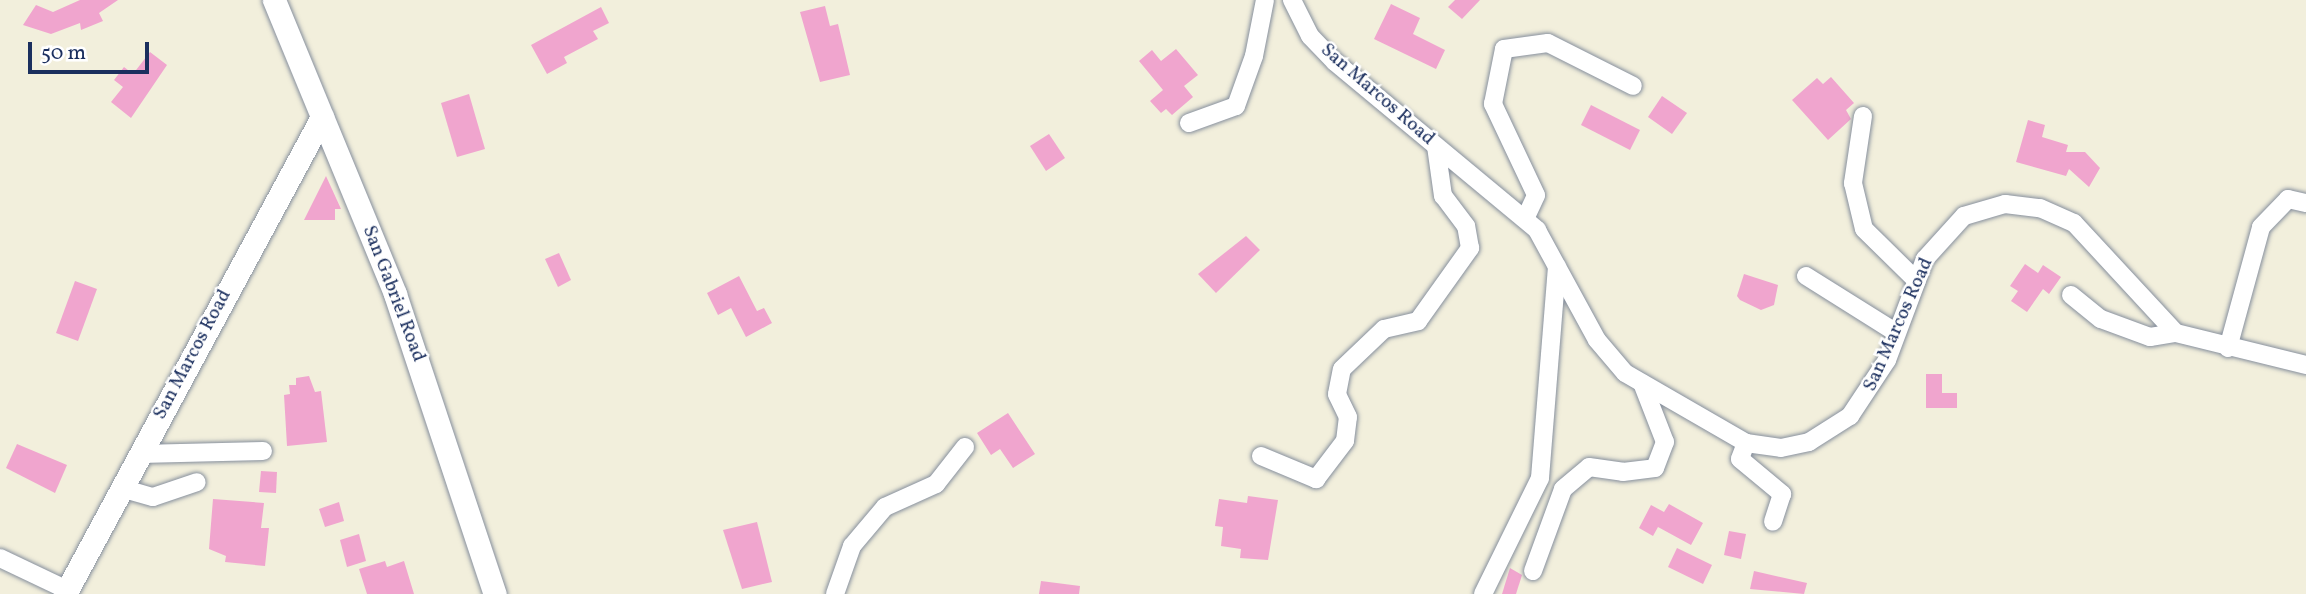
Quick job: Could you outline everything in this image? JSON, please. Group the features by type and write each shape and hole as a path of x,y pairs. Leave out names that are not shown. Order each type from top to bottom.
{"street":[{"name":"San Gabriel Road","path":"274,0 395,294 495,594"},
{"path":"1189,123 1236,106 1254,56 1265,0"},
{"name":"San Marcos Road","path":"1292,0 1310,36 1525,219 1557,267 1606,354 1642,383 1746,443 1781,448 1800,444 1841,424 1867,397 1897,333 1925,259 1964,216 1989,206 2023,204 2060,213 2074,223 2176,332 2228,348 2306,365"},
{"path":"1525,219 1536,195 1493,104 1504,49 1548,43 1633,86"},
{"path":"1863,116 1853,183 1864,229 1917,281"},
{"name":"San Marcos Road","path":"66,592 322,117"},
{"path":"1261,456 1316,479 1345,441 1348,417 1337,394 1342,369 1384,329 1418,321 1470,248 1466,226 1443,196 1436,146"},
{"path":"2228,348 2261,227 2288,199 2306,203"},
{"path":"1483,594 1540,478 1557,267"},
{"path":"1806,276 1897,333"},
{"path":"2071,295 2101,319 2150,337 2176,332"},
{"path":"1533,571 1563,489 1588,467 1623,472 1655,468 1665,442 1642,383"},
{"path":"1746,443 1740,459 1782,494 1773,522"},
{"path":"835,594 852,546 885,507 936,484 965,447"},
{"path":"140,454 263,451"},
{"path":"121,488 153,497 197,482"},
{"path":"0,558 66,592"}],"building":[{"path":"80,0 118,0 99,13 103,21 81,30 80,23 51,34 23,25 36,5 53,12"},
{"path":"1455,0 1480,0 1462,19 1448,7"},
{"path":"1391,4 1420,18 1413,34 1445,50 1436,69 1374,39"},
{"path":"825,6 830,26 838,24 850,75 820,82 800,12"},
{"path":"601,7 609,23 593,31 598,39 564,57 567,63 547,74 531,45"},
{"path":"1176,49 1198,75 1184,86 1193,97 1172,115 1166,109 1161,113 1150,101 1163,90 1139,61 1152,50 1161,61"},
{"path":"150,52 167,65 131,118 111,102 123,87 114,80 124,67 133,74"},
{"path":"1831,77 1854,103 1846,110 1851,119 1828,140 1792,100 1817,78 1823,84"},
{"path":"469,94 485,149 457,157 441,103"},
{"path":"1662,96 1687,113 1672,134 1648,117"},
{"path":"1591,105 1640,130 1630,150 1581,125"},
{"path":"2028,120 2045,125 2042,137 2068,145 2066,152 2085,152 2100,168 2089,187 2069,169 2066,176 2016,162"},
{"path":"1049,134 1065,158 1046,171 1030,146"},
{"path":"326,176 341,209 335,209 335,220 304,220"},
{"path":"1246,236 1260,250 1216,293 1198,274"},
{"path":"559,253 571,280 558,287 545,259"},
{"path":"2025,264 2038,273 2043,265 2061,277 2049,294 2043,289 2027,312 2011,301 2018,291 2010,286"},
{"path":"1744,274 1778,285 1774,305 1761,310 1740,300 1737,296"},
{"path":"739,276 757,311 764,308 772,323 746,337 731,308 718,315 707,293"},
{"path":"75,281 97,289 78,341 56,333"},
{"path":"1926,374 1942,374 1942,393 1957,393 1957,408 1926,408"},
{"path":"309,376 315,392 321,391 327,442 287,446 284,395 290,394 289,385 296,385 296,378"},
{"path":"1008,413 1035,454 1013,468 1000,449 991,455 977,433"},
{"path":"17,444 67,465 55,493 6,468"},
{"path":"261,471 277,472 276,493 259,492"},
{"path":"1248,496 1278,500 1268,560 1240,558 1241,549 1221,546 1223,527 1215,526 1219,499 1247,503"},
{"path":"213,499 264,503 261,528 269,528 265,566 225,562 226,556 209,549"},
{"path":"339,502 344,521 325,527 319,509"},
{"path":"1669,504 1703,523 1691,545 1658,527 1653,536 1639,528 1651,505 1664,512"},
{"path":"757,522 772,582 742,589 723,530"},
{"path":"1729,531 1746,534 1741,559 1724,555"},
{"path":"359,534 366,561 347,567 340,540"},
{"path":"1677,548 1712,565 1703,584 1668,567"},
{"path":"385,561 387,567 404,561 414,594 367,594 359,569"},
{"path":"1510,568 1522,575 1516,594 1502,594"},
{"path":"1754,571 1807,583 1804,594 1750,589"},
{"path":"1041,581 1080,586 1079,594 1039,594"}]}
